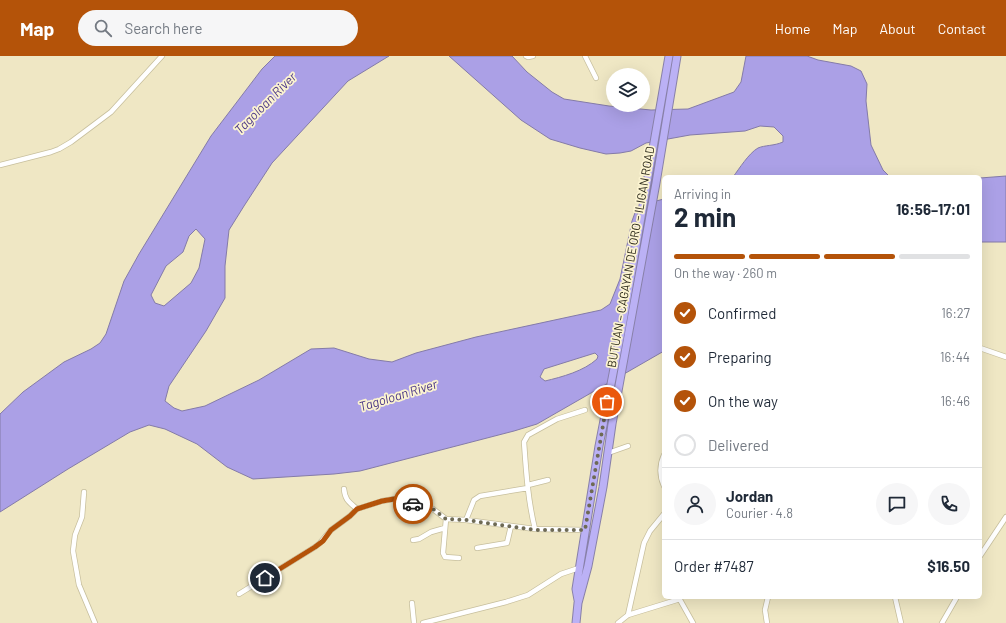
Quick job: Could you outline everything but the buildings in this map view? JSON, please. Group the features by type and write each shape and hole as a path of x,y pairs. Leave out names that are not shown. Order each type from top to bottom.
{"highway":[{"name":"BUTUAN – CAGAYAN DE ORO – ILIGAN ROAD","path":"578,602 576,589 599,446 669,56"},
{"name":"BUTUAN – CAGAYAN DE ORO – ILIGAN ROAD","path":"576,623 578,602 588,566 612,424 656,184 677,56"}],"street":[{"path":"0,165 51,152 71,142 111,112 162,56"},
{"path":"585,56 596,78"},
{"path":"982,349 1006,357"},
{"path":"535,530 531,514 524,442 528,435 557,419 585,410"},
{"path":"608,453 628,446"},
{"path":"662,460 659,468 659,474 662,481"},
{"path":"466,520 474,500 480,496 528,487 548,480"},
{"path":"344,489 345,496 357,509"},
{"path":"84,492 82,517 75,535 73,551 79,585 95,623"},
{"path":"239,594 315,547 323,541 331,530 357,509 382,501 394,499 433,509 446,519 466,520 535,530 585,530"},
{"path":"628,615 642,548 650,531 662,516"},
{"path":"982,553 1006,517"},
{"path":"446,519 443,554 445,557 459,558"},
{"path":"477,548 506,543 511,526"},
{"path":"413,540 420,539 430,532 446,528"},
{"path":"422,623 528,595 561,574 579,568"},
{"path":"618,623 628,615 677,599"},
{"path":"681,599 693,623"},
{"path":"767,623 765,610 768,599"},
{"path":"895,599 901,623"},
{"path":"942,623 956,599"},
{"path":"412,603 414,623"}],"water":[{"name":"Tagoloan River","path":"275,56 389,56 348,81 272,163 229,230 225,266 225,298 206,331 169,386 165,401 174,408 182,411 205,406 259,380 311,349 334,348 369,359 392,362 416,353 476,337 601,310 610,304 620,279 632,221 636,210 640,205 662,200 662,352 537,424 360,471 253,479 227,467 197,444 165,429 149,425 130,432 0,512 0,414 23,392 64,362 100,343 106,334 124,281 211,136 262,69","holes":["196,229 205,239 199,268 191,283 164,306 155,303 151,295 166,266 183,252 189,236","595,353 598,356 592,363 579,370 545,381 540,377 544,369"]},
{"path":"449,56 512,56 527,72 552,92 564,99 606,106 606,112 650,112 650,110 688,109 734,92 741,82 746,56 807,56 818,60 851,66 861,71 867,84 866,101 871,145 883,170 888,175 734,175 744,161 755,150 761,147 783,142 783,136 774,127 760,126 745,131 690,135 646,143 631,151 606,154 550,139 521,120"},
{"path":"1006,176 1006,242 982,242 982,178"}],"way so far":[{"path":"413,504 433,509 446,519 466,520 535,530 585,530 607,402"}],"route":[{"path":"265,578 323,541 331,530 357,509 382,501 394,499 413,504"}]}
